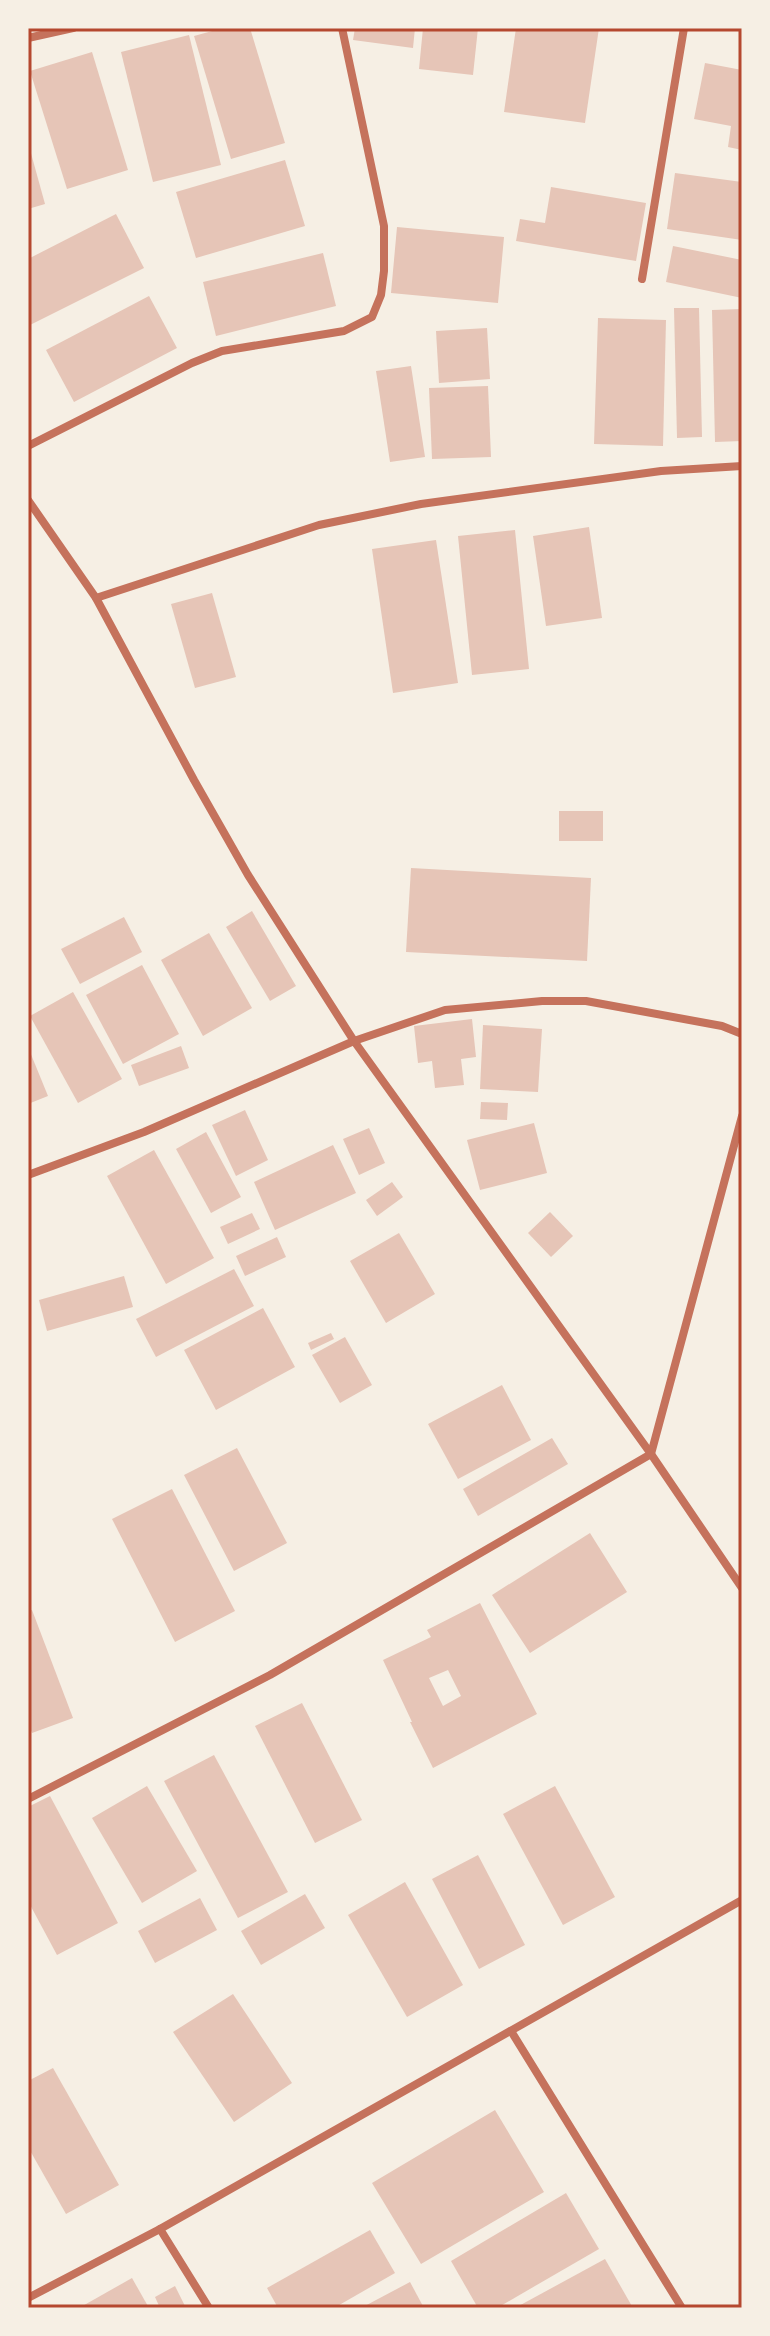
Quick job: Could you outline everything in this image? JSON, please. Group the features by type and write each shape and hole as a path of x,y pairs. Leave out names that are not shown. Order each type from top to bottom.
{"street":[{"path":"28,38 73,28"},
{"path":"28,446 192,363 222,351 344,331 372,317 381,295 384,226 342,28"},
{"path":"642,279 684,28"},
{"path":"96,598 319,525 421,504 661,471 742,466"},
{"path":"28,500 96,598 248,875 354,1041 651,1454 742,1588"},
{"path":"28,1175 144,1132 354,1041 445,1010 542,1001 586,1001 722,1026 742,1034"},
{"path":"28,1799 270,1675 651,1454 742,1116"},
{"path":"28,2298 160,2229 742,1900"},
{"path":"511,2031 682,2308"},
{"path":"160,2229 209,2308"}],"building":[{"path":"223,28 250,28 285,143 231,159 194,36"},
{"path":"355,28 415,28 413,48 353,40"},
{"path":"423,28 478,28 473,75 419,69"},
{"path":"516,28 599,28 585,123 504,112"},
{"path":"189,35 221,165 153,182 121,52"},
{"path":"92,52 128,170 67,189 30,71"},
{"path":"705,63 742,70 742,150 728,147 731,126 694,119"},
{"path":"28,147 45,204 28,209"},
{"path":"285,160 305,226 196,258 176,192"},
{"path":"675,173 742,182 742,240 667,229"},
{"path":"551,187 646,203 636,261 516,241 520,219 545,223"},
{"path":"116,214 144,268 28,326 28,259"},
{"path":"397,227 504,237 498,303 391,293"},
{"path":"673,246 742,260 742,298 666,282"},
{"path":"323,253 336,306 216,336 203,282"},
{"path":"149,296 177,348 74,402 46,350"},
{"path":"674,308 699,308 702,437 677,438"},
{"path":"742,309 742,441 715,442 712,310"},
{"path":"598,318 666,320 663,446 594,444"},
{"path":"487,328 490,379 439,383 436,331"},
{"path":"411,366 425,457 390,462 376,371"},
{"path":"488,386 491,457 432,459 429,388"},
{"path":"589,527 602,618 546,626 533,536"},
{"path":"515,530 529,669 472,675 458,536"},
{"path":"436,540 458,683 393,693 372,549"},
{"path":"212,593 236,677 195,688 171,604"},
{"path":"559,811 603,811 603,841 559,841"},
{"path":"411,868 591,878 587,961 406,952"},
{"path":"252,911 296,986 270,1001 226,927"},
{"path":"124,917 142,952 80,984 61,949"},
{"path":"209,933 252,1008 203,1036 161,960"},
{"path":"142,965 179,1034 123,1064 86,995"},
{"path":"73,992 122,1079 78,1103 30,1016"},
{"path":"472,1019 476,1057 461,1059 464,1085 435,1088 432,1061 418,1063 414,1026"},
{"path":"483,1025 542,1029 538,1092 480,1089"},
{"path":"181,1046 189,1068 139,1086 131,1065"},
{"path":"28,1047 48,1096 28,1104"},
{"path":"481,1102 508,1103 507,1120 480,1119"},
{"path":"245,1110 268,1160 236,1176 212,1125"},
{"path":"534,1123 547,1173 480,1190 467,1140"},
{"path":"369,1128 385,1163 359,1175 343,1139"},
{"path":"206,1132 241,1197 211,1213 176,1149"},
{"path":"333,1145 356,1193 275,1230 254,1182"},
{"path":"154,1150 214,1258 166,1284 107,1176"},
{"path":"392,1182 403,1197 377,1216 366,1200"},
{"path":"550,1212 573,1236 551,1257 528,1233"},
{"path":"252,1213 260,1229 228,1244 220,1227"},
{"path":"399,1233 435,1294 386,1323 350,1261"},
{"path":"277,1237 286,1257 245,1276 236,1256"},
{"path":"234,1269 254,1306 156,1357 136,1319"},
{"path":"124,1276 133,1307 47,1331 39,1300"},
{"path":"263,1308 295,1367 216,1410 184,1350"},
{"path":"331,1333 334,1339 311,1350 308,1343"},
{"path":"345,1337 372,1385 340,1403 312,1355"},
{"path":"502,1385 531,1440 458,1479 428,1424"},
{"path":"552,1438 568,1464 478,1516 463,1489"},
{"path":"237,1448 287,1543 234,1571 184,1475"},
{"path":"172,1489 235,1611 175,1642 112,1519"},
{"path":"590,1533 627,1592 530,1653 492,1595"},
{"path":"480,1603 537,1714 433,1768 383,1660 431,1637 427,1630","holes":["448,1670 461,1696 443,1706 429,1678"]},
{"path":"32,1610 73,1718 32,1733 28,1724 28,1611"},
{"path":"302,1703 362,1820 315,1843 255,1726"},
{"path":"214,1755 288,1892 238,1918 164,1781"},
{"path":"147,1786 197,1871 142,1903 92,1818"},
{"path":"555,1786 615,1897 563,1925 503,1814"},
{"path":"50,1796 118,1923 57,1955 28,1901 28,1807"},
{"path":"478,1855 525,1945 479,1969 432,1879"},
{"path":"405,1882 463,1985 407,2017 348,1915"},
{"path":"305,1894 325,1928 261,1965 241,1931"},
{"path":"200,1898 217,1930 155,1963 138,1931"},
{"path":"233,1994 292,2083 234,2122 173,2032"},
{"path":"53,2068 119,2185 66,2214 28,2147 28,2081"},
{"path":"495,2110 544,2192 421,2264 372,2183"},
{"path":"566,2193 599,2249 497,2308 478,2308 451,2261"},
{"path":"370,2230 395,2273 334,2308 278,2308 267,2288"},
{"path":"605,2259 633,2308 515,2308"},
{"path":"132,2278 149,2308 79,2308"},
{"path":"410,2282 424,2308 361,2308"},
{"path":"175,2286 186,2308 160,2308 155,2297"}]}
